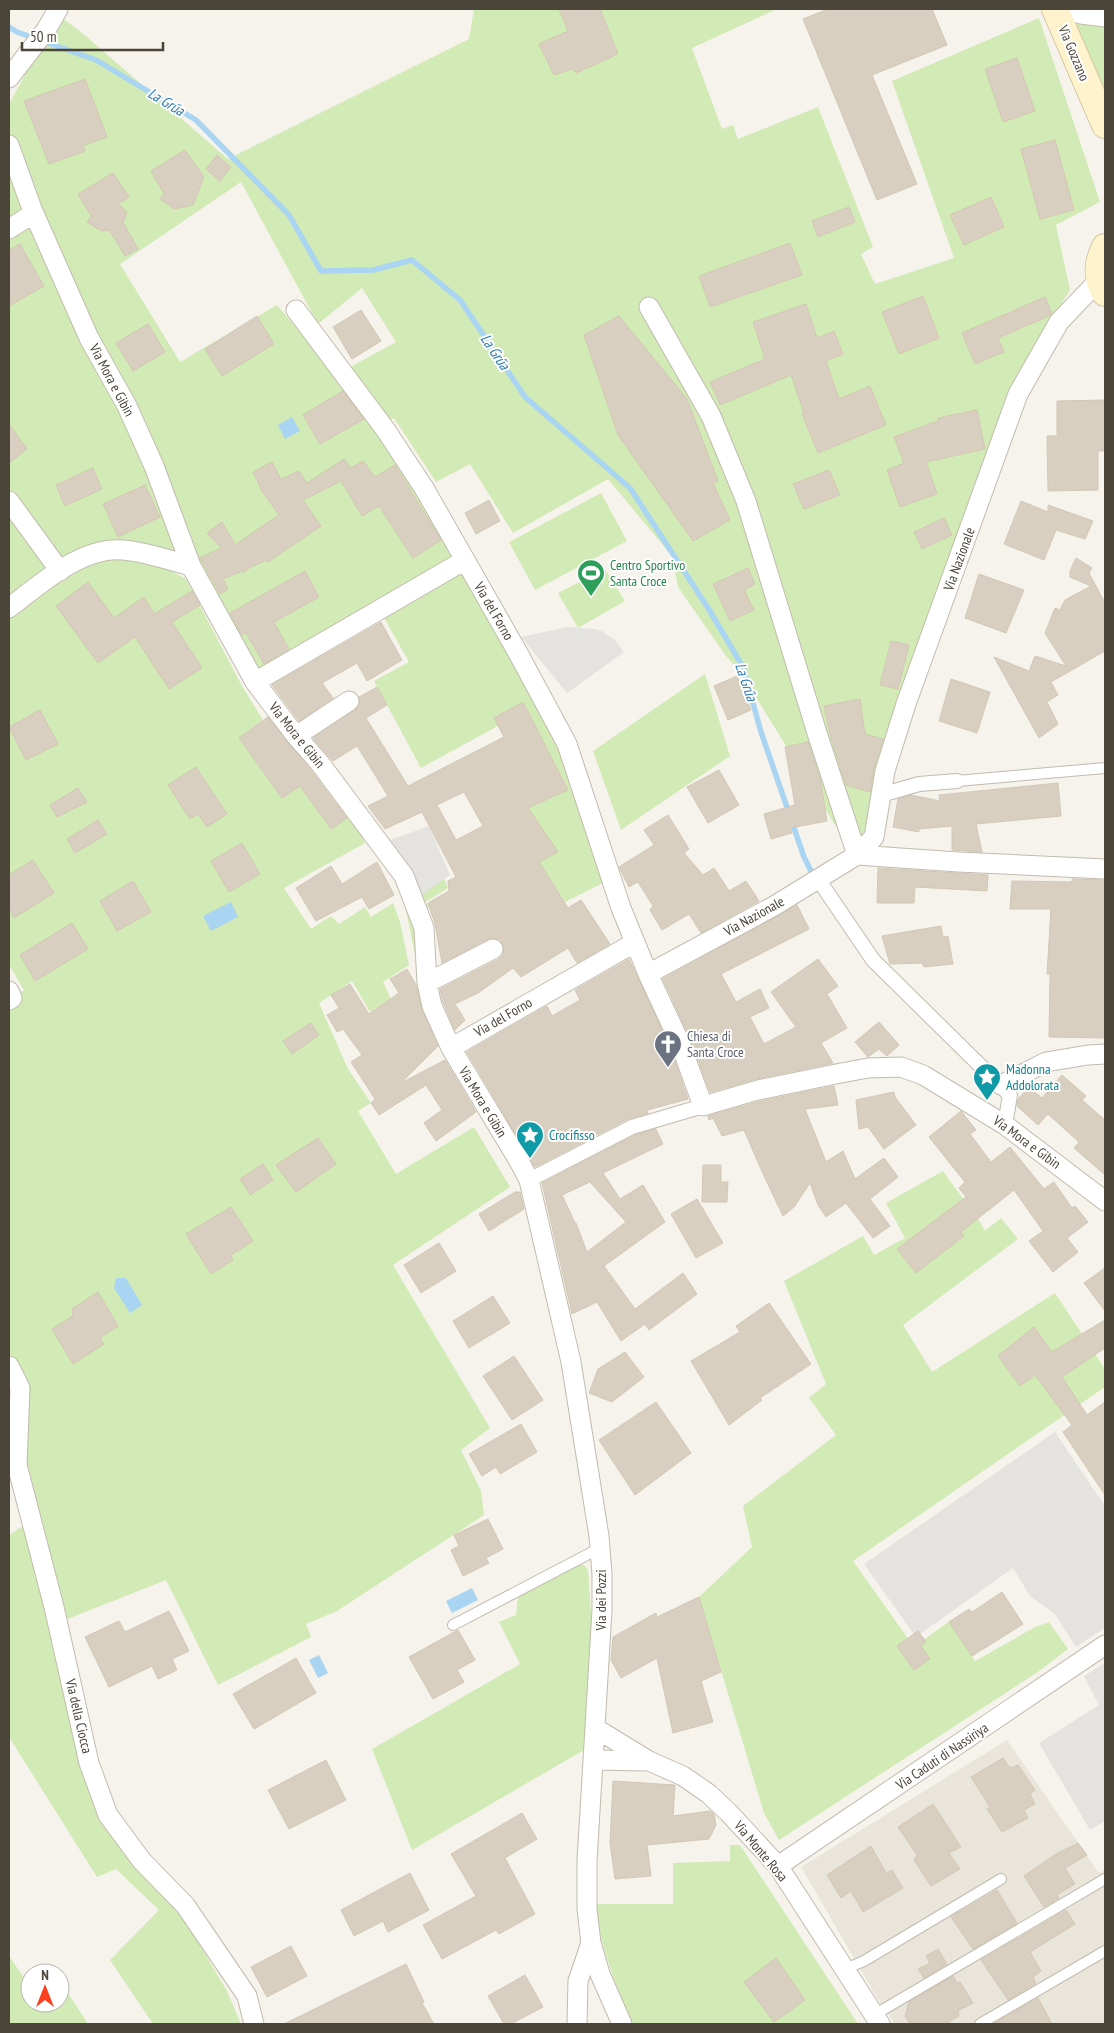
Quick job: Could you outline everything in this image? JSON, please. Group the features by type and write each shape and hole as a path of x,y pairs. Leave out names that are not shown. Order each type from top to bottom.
{"main road":[{"name":"Via Gozzano","path":"1056,9 1105,125"},
{"path":"1102,287 1099,264 1105,247"}],"street":[{"path":"9,78 40,38 58,9"},
{"name":"Via Gozzano","path":"1066,9 1081,14 1105,17"},
{"name":"Via Mora e Gibin","path":"9,146 34,213 89,338 128,406 143,440 191,566 255,682 369,826 404,876 424,928 427,982 432,1006 451,1048 529,1180 632,1128 703,1106 758,1090 836,1074 868,1068 900,1067 923,1075 1005,1125 1105,1201"},
{"path":"9,229 34,213"},
{"name":"Via Nazionale","path":"648,974 774,906 857,855 874,837 885,772 906,704 1018,394 1058,322 1102,287"},
{"path":"648,307 711,416 746,501 817,733 857,855 1105,869"},
{"name":"Via del Forno","path":"296,310 385,429 424,488 567,744 634,943 680,1043 703,1106"},
{"path":"9,502 60,571"},
{"path":"9,608 76,560 99,553 122,550 191,566"},
{"path":"255,682 465,560"},
{"path":"296,736 349,701"},
{"path":"881,795 919,784 957,781"},
{"path":"818,879 874,960 1010,1095 1005,1125"},
{"name":"Via del Forno","path":"451,1048 634,943"},
{"path":"427,982 492,948"},
{"path":"9,991 12,998 9,1000"},
{"path":"1001,1085 1046,1062 1105,1054"},
{"name":"Via dei Pozzi","path":"529,1180 571,1362 600,1548 602,1610 587,1860 587,1909 591,1943 578,1981 577,2024"},
{"name":"Via della Ciocca","path":"9,1366 20,1388 17,1465 54,1607 89,1763 108,1815 142,1861 185,1905 247,1996 254,2024"},
{"name":"Via Caduti di Nassiriya","path":"778,1866 1105,1645"},
{"name":"Via Monte Rosa","path":"595,1728 649,1762 683,1776 709,1794 778,1866 877,2019"},
{"name":"Via Monte Rosa","path":"593,1760 649,1762"},
{"path":"591,1943 600,1974 622,2024"}],"lane":[{"path":"957,781 1105,768"},
{"path":"453,1625 600,1548"},
{"path":"845,1969 864,1961 1001,1879"},
{"name":"Via Monte Rosa","path":"877,2019 1105,1879"},
{"path":"980,2024 1105,1951"}],"shaded area":[{"path":"567,627 602,631 615,640 624,652 567,693 521,637"},
{"path":"429,826 450,875 410,903 379,844"},
{"path":"1055,1432 1105,1506 1105,1628 1076,1647 1054,1613 1030,1596 1013,1568 916,1637 864,1564"},
{"path":"1105,1663 1105,1821 1090,1830 1039,1743 1099,1705 1084,1676"},
{"path":"1007,1740 1099,1873 1105,1870 1105,2024 895,2024 877,1998 801,1867"}],"green space":[{"path":"474,9 777,9 692,48 722,129 733,125 738,139 818,107 873,247 861,254 875,284 954,258 892,81 1039,18 1100,202 1056,225 1070,290 1034,348 875,815 858,849 710,417 853,854 739,670 726,656 678,587 672,556 608,479 513,533 470,464 436,482 394,418 386,423 350,367 396,342 362,288 318,324 241,182 120,264 180,362 277,305 348,388 460,559 246,681 93,335 9,153 9,104 58,15 81,32 228,159 469,39"},
{"path":"1069,20 1105,26 1105,101"},
{"path":"9,167 29,211 9,224"},
{"path":"31,223 125,419 185,572 130,550 61,566 9,496 9,237"},
{"path":"601,493 627,541 535,590 509,542"},
{"path":"9,506 55,570 9,608"},
{"path":"105,552 153,561 186,579 242,686 263,720 239,738 282,798 300,786 331,829 350,816 365,843 284,888 311,929 331,916 339,924 365,907 371,917 393,903 400,922 409,965 383,982 391,999 370,1012 352,981 319,1003 348,1069 371,1103 358,1111 396,1174 474,1127 510,1187 393,1265 490,1428 461,1450 481,1491 484,1515 337,1611 306,1624 311,1637 218,1685 166,1580 60,1622 20,1464 22,1386 9,1353 9,1001 24,990 9,965 9,617 34,592"},
{"path":"464,566 563,745 605,882 565,902 547,874 537,863 557,852 517,813 568,790 523,702 494,718 498,726 421,768 374,681 409,662 383,616"},
{"name":"Centro Sportivo Santa Croce","path":"605,569 625,601 578,628 558,593"},
{"path":"705,674 730,756 621,830 593,751"},
{"path":"439,866 448,888 419,906 428,903 432,980 421,984 401,886"},
{"path":"943,1171 976,1215 985,1231 1001,1218 1018,1239 903,1325 932,1372 1055,1293 1105,1369 1105,1387 853,1561 914,1647 951,1620 975,1661 1035,1627 1049,1622 1068,1649 1038,1672 779,1840 764,1813 699,1597 752,1547 743,1506 836,1435 809,1398 826,1384 784,1281 863,1236 874,1255 905,1238 886,1203"},
{"path":"26,1524 75,1740 131,1855 186,1922 227,1991 241,2024 153,2024 110,1960 159,1910 116,1869 97,1877 9,1737 9,1535"},
{"path":"575,1565 584,1565 588,1570 592,1627 584,1750 412,1850 372,1749 520,1664 499,1622 516,1615 518,1597"},
{"path":"730,1845 740,1845 858,2024 633,2024 605,1951 596,1904 673,1904 673,1863 730,1861"},
{"path":"9,1956 20,1972 20,2013 70,2013 70,1996 88,2024 9,2024"}],"water":[{"path":"292,417 300,431 285,439 278,425"},
{"path":"231,902 238,917 211,931 203,916"},
{"path":"116,1278 126,1278 142,1305 130,1313 114,1288"},
{"path":"472,1588 478,1600 452,1613 446,1601"},
{"path":"319,1655 328,1673 318,1678 309,1660"}],"building":[{"path":"559,9 600,9 618,54 576,73 572,69 554,75 539,44 568,31"},
{"path":"828,9 932,9 947,45 872,75 917,184 877,200 803,19"},
{"path":"1017,58 1035,111 1003,122 985,69"},
{"path":"85,79 107,137 83,146 85,151 49,164 24,101"},
{"path":"1055,140 1074,210 1040,219 1021,149"},
{"path":"185,150 204,177 193,205 174,209 160,199 164,194 151,171"},
{"path":"217,155 231,167 220,181 206,169"},
{"path":"113,173 129,197 118,204 127,212 123,222 138,249 125,256 109,230 102,231 87,222 91,216 78,194"},
{"path":"991,197 1004,227 964,245 950,215"},
{"path":"849,207 855,222 818,237 812,221"},
{"path":"790,243 802,275 710,307 699,276"},
{"path":"20,244 44,286 9,306 9,250"},
{"path":"923,296 939,338 899,354 882,312"},
{"path":"1045,297 1052,313 1049,316 998,338 1004,352 975,364 962,333"},
{"path":"806,304 817,338 834,331 843,354 826,361 839,399 870,386 886,425 818,453 802,414 804,413 791,375 720,405 710,382 765,359 753,322"},
{"path":"361,310 381,341 352,359 333,327"},
{"path":"257,316 274,344 222,376 205,349"},
{"path":"619,316 687,399 718,481 713,483 730,520 693,541 618,435 584,335"},
{"path":"148,324 165,352 133,371 116,343"},
{"path":"343,391 364,419 320,444 303,415"},
{"path":"1105,400 1105,451 1098,451 1098,490 1048,491 1047,436 1057,436 1057,401"},
{"path":"977,410 985,449 926,462 937,494 900,507 887,470 904,463 894,437 938,421 938,418"},
{"path":"9,424 27,449 9,463"},
{"path":"344,459 351,468 363,461 375,477 395,465 441,540 413,558 379,506 362,516 341,481 303,500 321,526 268,562 266,560 243,573 242,571 223,579 228,589 220,594 200,558 221,548 207,533 222,522 235,545 279,515 262,491 253,472 272,462 281,479 299,471 307,483"},
{"path":"93,468 102,489 65,506 56,485"},
{"path":"829,470 840,495 804,509 793,484"},
{"path":"145,485 160,517 118,537 103,504"},
{"path":"489,500 500,521 476,534 465,513"},
{"path":"1021,501 1048,512 1048,505 1093,521 1085,539 1056,530 1044,560 1004,544"},
{"path":"944,518 952,535 922,549 914,532"},
{"path":"1076,558 1092,568 1089,573 1105,603 1105,651 1051,682 1058,695 1047,702 1058,724 1039,738 994,657 1029,671 1035,656 1066,666 1045,633 1055,608 1060,610 1065,600 1091,586 1070,577 1070,571"},
{"path":"748,568 755,584 744,590 754,610 730,621 713,584"},
{"path":"305,571 319,597 274,622 289,649 264,664 246,633 242,635 230,613"},
{"path":"979,574 1024,590 1006,633 965,618"},
{"path":"88,582 114,618 144,597 154,614 192,591 200,605 172,622 202,668 169,689 135,637 98,663 56,606"},
{"path":"381,622 402,660 367,681 357,663 322,683 333,698 299,721 272,685"},
{"path":"891,641 909,645 898,689 880,685"},
{"path":"737,676 751,710 728,720 714,686"},
{"path":"951,679 990,692 977,733 939,721"},
{"path":"377,687 387,705 366,718 408,786 504,737 494,718 523,702 568,790 528,808 558,852 539,862 568,908 581,900 610,944 577,963 568,948 521,977 513,968 478,993 455,1004 465,1020 455,1030 443,1002 440,989 499,959 503,955 503,944 499,939 488,939 442,963 435,924 428,903 449,891 448,881 456,877 422,812 385,829 368,806 388,796 357,746 333,761 313,738 355,710 359,706 359,697","holes":["464,792 483,826 456,840 437,805"]},
{"path":"860,699 865,734 883,739 874,768 870,792 846,785 831,738 824,706"},
{"path":"40,710 58,744 26,760 9,727"},
{"path":"268,717 347,818 331,829 300,786 282,798 239,738"},
{"path":"808,742 820,778 827,821 790,828 792,833 771,839 764,814 795,805 785,747"},
{"path":"196,767 227,814 207,827 198,814 190,819 168,785"},
{"path":"719,770 739,805 708,823 687,787"},
{"path":"1058,783 1061,816 976,824 982,852 952,850 952,826 919,829 919,832 893,827 898,799 911,795 940,801 939,795"},
{"path":"78,788 87,802 57,817 50,805"},
{"path":"668,815 689,849 684,853 703,875 714,868 729,891 746,881 759,901 701,933 689,914 662,930 650,910 653,906 638,882 629,887 619,867 654,845 644,830"},
{"path":"98,820 107,834 75,853 67,839"},
{"path":"242,843 260,874 229,892 211,861"},
{"path":"33,860 54,893 14,918 9,909 9,875"},
{"path":"377,862 394,895 369,909 362,897 316,921 296,888 331,866 342,884"},
{"path":"878,868 988,875 987,891 915,887 914,903 877,903"},
{"path":"1072,879 1105,880 1105,1038 1049,1037 1050,974 1047,974 1051,909 1010,909 1012,881 1072,882"},
{"path":"133,881 151,912 117,931 100,901"},
{"path":"797,905 809,929 721,974 736,1002 760,989 769,1008 750,1017 764,1044 796,1027 771,992 818,959 838,986 827,994 847,1028 821,1043 833,1063 756,1079 710,1092 690,1038 663,979"},
{"path":"72,923 88,949 35,981 20,955"},
{"path":"941,926 943,937 948,936 953,964 924,967 922,963 890,964 882,936"},
{"path":"629,959 670,1047 688,1099 647,1110 648,1113 628,1119 535,1167 467,1052 547,1006 552,1016 580,1000 575,990"},
{"path":"407,969 416,985 422,1010 438,1046 401,1083 445,1060 476,1112 436,1141 424,1123 442,1110 426,1085 379,1115 371,1103 375,1099 351,1062 362,1055 343,1029 337,1032 327,1015 339,1008 331,995 350,984 369,1014 399,993 390,979"},
{"path":"879,1022 899,1045 887,1056 879,1049 868,1057 855,1042"},
{"path":"311,1023 319,1035 292,1054 283,1041"},
{"path":"1062,1075 1086,1096 1082,1100 1105,1120 1105,1175 1074,1148 1079,1142 1048,1114 1038,1125 1017,1106 1018,1099 1029,1087 1042,1098"},
{"path":"834,1086 838,1105 805,1109 826,1162 843,1151 855,1179 884,1158 898,1177 870,1199 890,1226 873,1238 846,1203 826,1217 818,1205 810,1183 794,1207 783,1216 744,1130 722,1136 713,1118 709,1120 708,1116 761,1101"},
{"path":"894,1092 895,1097 916,1125 884,1149 868,1127 859,1129 856,1100"},
{"path":"961,1111 976,1130 970,1134 991,1162 1010,1147 1044,1189 1054,1182 1072,1208 1075,1206 1088,1222 1067,1238 1078,1252 1053,1272 1029,1241 1043,1231 1014,1190 961,1232 964,1236 916,1273 897,1249 966,1197 959,1188 965,1182 929,1137"},
{"path":"656,1129 663,1144 603,1173 620,1199 643,1185 665,1222 604,1266 635,1309 683,1273 697,1294 649,1330 645,1324 621,1341 597,1302 572,1314 542,1183 635,1135","holes":["590,1182 626,1222 587,1252 576,1223 562,1195"]},
{"path":"318,1138 336,1164 296,1192 276,1165"},
{"path":"263,1164 273,1180 250,1195 240,1179"},
{"path":"703,1165 721,1165 721,1182 728,1182 727,1202 702,1202"},
{"path":"515,1192 520,1192 524,1209 489,1231 479,1214"},
{"path":"697,1199 723,1243 696,1258 671,1214"},
{"path":"231,1207 253,1241 231,1255 233,1260 211,1274 186,1234"},
{"path":"439,1243 456,1271 421,1293 404,1265"},
{"path":"1105,1268 1105,1311 1084,1283"},
{"path":"98,1292 118,1326 100,1338 104,1344 73,1364 52,1329 73,1316 72,1309"},
{"path":"493,1296 510,1323 469,1348 453,1321"},
{"path":"769,1303 811,1364 760,1398 762,1400 729,1425 691,1361 740,1332 736,1326"},
{"path":"1105,1320 1105,1348 1062,1377 1087,1415 1105,1402 1105,1495 1063,1432 1072,1425 1035,1375 1020,1386 998,1356 1034,1327 1052,1352"},
{"path":"625,1352 644,1377 612,1402 589,1393 598,1369"},
{"path":"514,1356 543,1400 512,1420 483,1376"},
{"path":"656,1402 691,1453 635,1495 599,1440"},
{"path":"521,1424 537,1452 500,1474 496,1467 482,1476 469,1454"},
{"path":"488,1519 503,1549 486,1558 489,1563 463,1576 451,1550 459,1546 454,1535"},
{"path":"1002,1592 1023,1624 972,1656 949,1622 969,1609 972,1612"},
{"path":"699,1597 721,1672 701,1681 713,1722 673,1733 657,1658 621,1678 611,1660 613,1637 656,1613 657,1617"},
{"path":"169,1611 189,1651 172,1659 177,1670 158,1679 152,1666 109,1687 85,1637 119,1621 125,1632"},
{"path":"458,1630 475,1660 457,1670 464,1682 433,1699 409,1657"},
{"path":"918,1631 926,1642 921,1646 930,1659 914,1670 897,1646"},
{"path":"296,1658 316,1693 254,1729 233,1694"},
{"path":"1003,1758 1010,1768 1018,1765 1035,1790 1030,1794 1035,1804 1024,1810 1028,1818 1002,1832 987,1809 990,1807 971,1777"},
{"path":"326,1760 346,1800 289,1829 268,1790"},
{"path":"613,1781 675,1785 673,1816 710,1811 714,1814 716,1825 709,1839 647,1845 651,1876 615,1879 610,1843"},
{"path":"933,1804 961,1847 949,1853 960,1869 931,1886 914,1860 917,1855 898,1827"},
{"path":"522,1813 537,1839 505,1858 535,1914 499,1934 496,1930 442,1959 423,1925 476,1896 451,1854"},
{"path":"1078,1843 1087,1855 1065,1868 1075,1884 1057,1895 1059,1898 1044,1907 1024,1876 1056,1854"},
{"path":"871,1846 886,1873 892,1870 903,1888 863,1912 851,1891 841,1898 827,1875"},
{"path":"410,1873 429,1910 388,1932 383,1921 354,1936 341,1910"},
{"path":"997,1890 1017,1923 973,1949 951,1917"},
{"path":"1066,1910 1075,1924 1030,1952 1041,1971 1033,1977 1036,1983 1008,2000 981,1960"},
{"path":"291,1946 307,1976 267,1997 251,1967"},
{"path":"938,1949 947,1964 924,1978 918,1969 930,1963 926,1956"},
{"path":"776,1958 805,2000 774,2022 744,1982"},
{"path":"406,1964 424,2002 422,2003 434,2024 284,2024"},
{"path":"525,1975 543,2007 511,2024 504,2024 488,1996"},
{"path":"953,1976 957,1983 960,1982 973,2003 958,2011 959,2016 945,2024 910,2024 905,2016 909,2002"},
{"path":"1038,1998 1052,2024 993,2024"}],"waterway":[{"name":"La Grűa","path":"9,27 17,32 96,60 196,120 289,215 321,271 373,270 412,260 460,300 525,397 630,488 708,608 743,667 761,732 789,813"},
{"name":"La Grűa","path":"792,822 804,857 813,875"}],"place":[{"name":"Centro Sportivo Santa Croce","path":"591,597"},
{"name":"Chiesa di Santa Croce","path":"668,1068"},
{"name":"Madonna Addolorata","path":"987,1101"},
{"name":"Crocifisso","path":"530,1159"}]}
